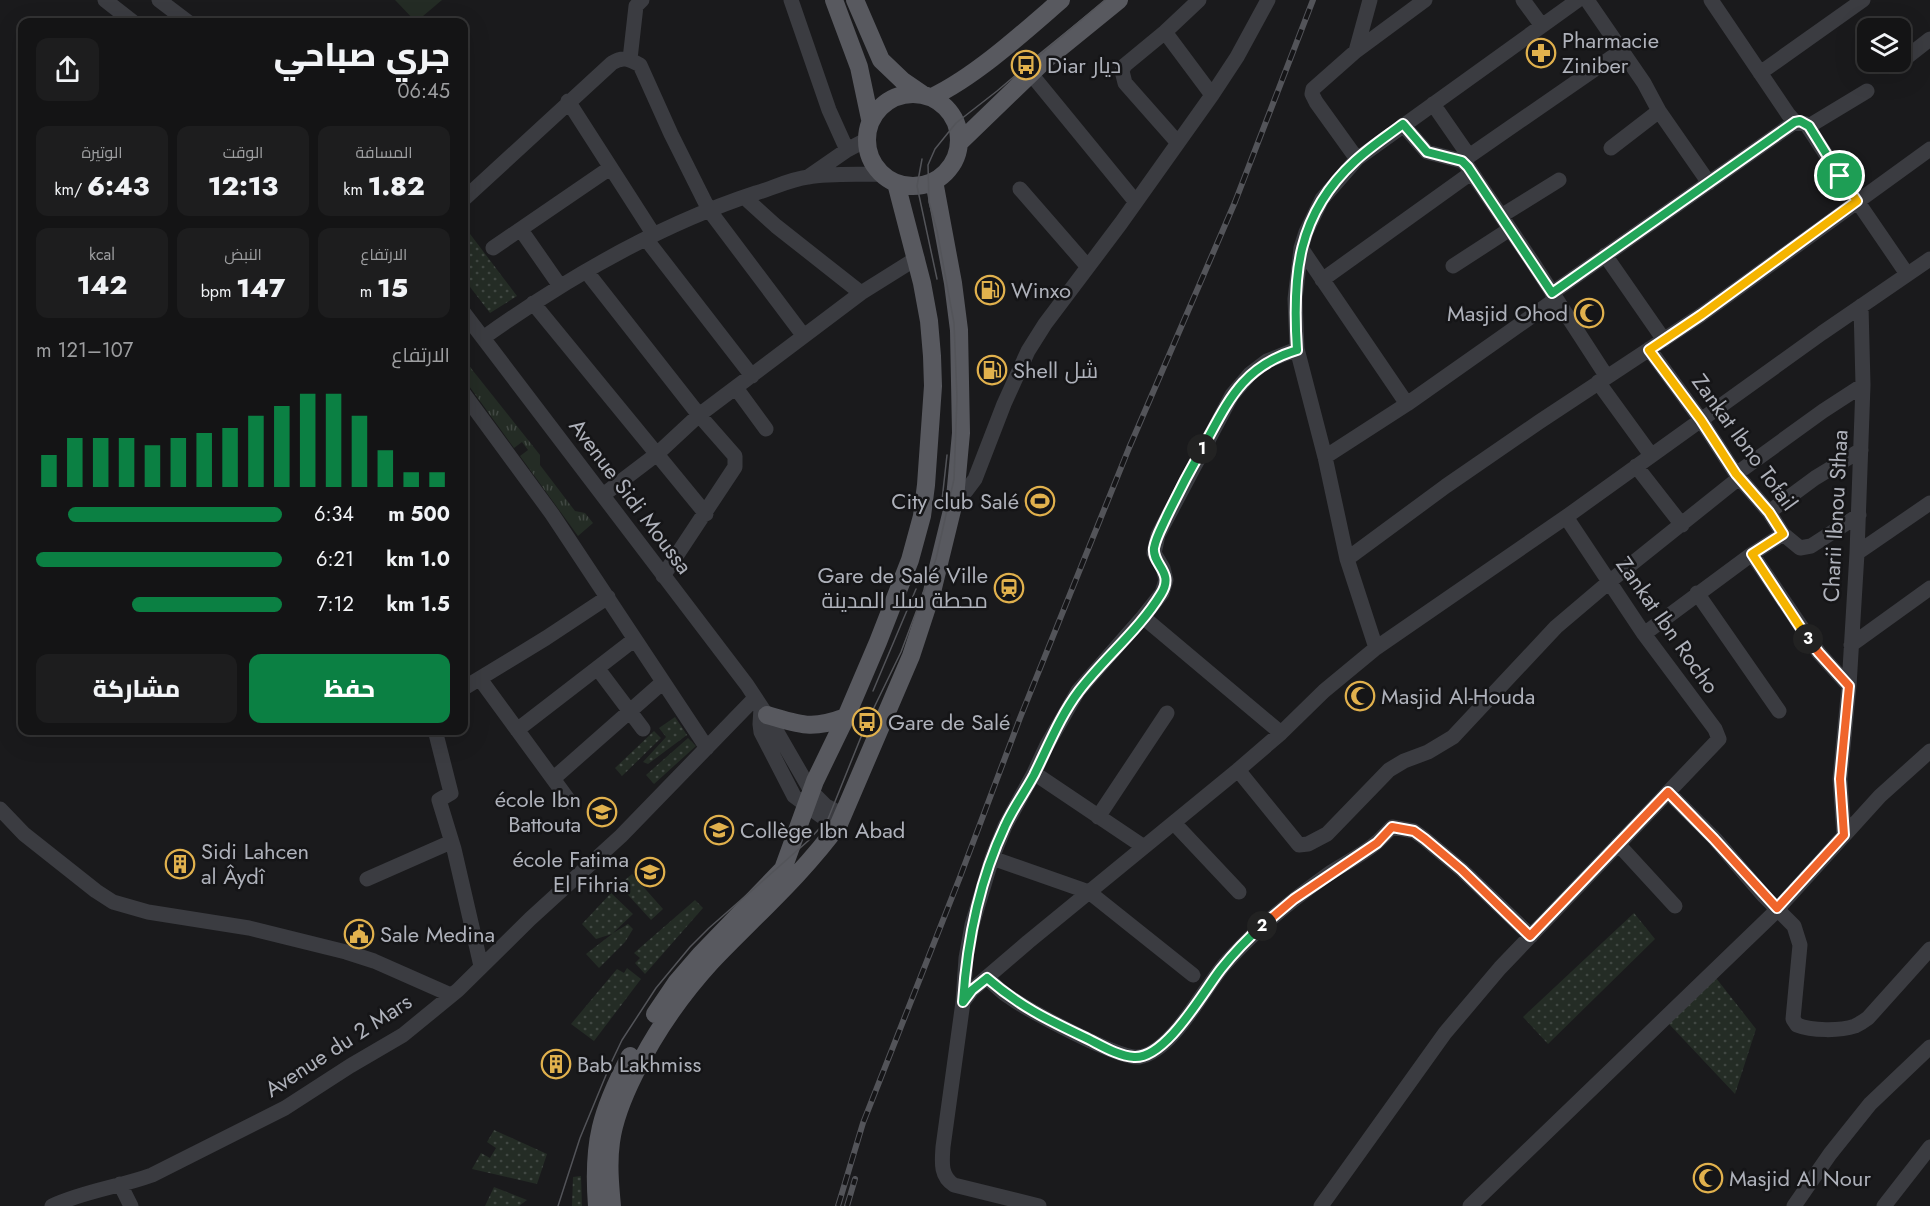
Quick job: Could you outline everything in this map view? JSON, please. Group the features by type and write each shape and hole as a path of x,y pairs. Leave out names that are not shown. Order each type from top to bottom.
{"main road":[{"path":"597,1206 594,1177 598,1136 605,1108 614,1087 639,1038 676,983 783,869 798,826 804,797 846,717 895,600 910,560 922,516 933,386 929,321 917,258 888,178 873,164 868,152 866,140 870,119 859,67 834,0"},
{"path":"855,0 881,60 903,81 944,105 953,116 959,133 956,157 948,170 934,181 917,186 888,178"},
{"path":"870,119 882,105 894,97 907,93 927,95 951,88 1025,32 1061,0"},
{"path":"959,143 1031,74 1119,0"},
{"path":"612,1206 609,1159 611,1140 624,1094 648,1046 666,1018 711,963 794,878 826,842 841,820 911,656 932,592 955,498 961,433 960,339 953,283 934,181"},
{"path":"761,707 806,726 826,725 846,717"}],"street":[{"path":"105,0 128,18"},
{"path":"159,0 183,18"},
{"path":"630,59 636,6 642,0"},
{"path":"791,0 829,110 847,150"},
{"path":"1178,143 1125,83 1122,75 1125,65 1166,32 1199,0"},
{"path":"955,498 966,491 975,479 1004,404 1028,351 1045,324 1212,95 1237,57 1268,0"},
{"path":"1356,51 1370,0"},
{"path":"1357,159 1316,102 1312,92 1316,85 1356,51 1425,0"},
{"path":"1523,0 1542,26"},
{"path":"1376,648 1347,560 1325,457 1297,350 1295,299 1301,248 1322,199 1357,159 1578,0"},
{"path":"1587,0 1644,82 1659,111 1708,183"},
{"path":"1711,0 1778,102 1802,124 1907,274"},
{"path":"1760,73 1863,0"},
{"path":"1166,32 1212,95"},
{"path":"1911,54 1930,39"},
{"path":"1322,280 1467,164 1621,51"},
{"path":"468,195 612,63 619,58 630,59 640,65 671,134 710,210 803,335"},
{"path":"1031,74 1135,201"},
{"path":"1325,457 1407,404 1554,296 1605,255 1708,183 1802,124 1867,91"},
{"path":"568,101 586,126 650,237 752,375"},
{"path":"1433,104 1467,164 1554,296 1602,380 1651,455"},
{"path":"1611,148 1659,111"},
{"path":"1403,124 1427,152 1467,164"},
{"path":"483,338 560,286 650,237 744,197 808,177 866,140"},
{"path":"1347,560 1446,486 1664,340 1930,149"},
{"path":"493,248 610,168"},
{"path":"808,177 888,178"},
{"path":"1453,266 1559,180"},
{"path":"1020,189 1088,267"},
{"path":"744,197 776,226 861,293"},
{"path":"521,230 560,286"},
{"path":"1301,248 1407,404"},
{"path":"1605,255 1664,340"},
{"path":"603,495 657,454 699,415 803,335 861,293 917,258"},
{"path":"963,1002 972,990 1238,770 1376,648 1566,517 1930,259"},
{"path":"586,271 699,415 735,456 735,468 663,576"},
{"path":"533,303 706,514"},
{"name":"Charii Ibnou Sthaa","path":"1844,835 1840,779 1849,686 1859,515 1863,385 1862,306"},
{"name":"Avenue Sidi Moussa","path":"468,318 761,707 804,797 826,806 841,820"},
{"path":"1040,1206 954,1185 947,1179 942,1169 963,1002 966,958 992,858 1005,826 1047,745 1078,692 1143,617 1165,586 1165,573 1154,553 1158,535 1232,395 1250,374 1267,361 1297,350"},
{"name":"Zankat Ibno Tofail","path":"1649,350 1701,420 1738,476 1769,512 1783,534 1800,548 1810,546 1859,515"},
{"path":"1238,770 1299,845 1308,844 1327,834 1389,770 1404,761 1428,752 1453,737 1556,627 1609,582 1682,525 1738,476 1823,411 1863,385"},
{"path":"736,388 766,429"},
{"path":"468,399 552,514 707,748"},
{"path":"1769,512 1815,478 1861,450"},
{"path":"1636,466 1682,525"},
{"path":"1857,553 1930,504"},
{"name":"Zankat Ibn Rocho","path":"1566,517 1644,634 1718,734 1719,738 1716,743 1668,792"},
{"path":"1644,634 1752,554 1783,534"},
{"path":"1752,554 1819,653 1849,686"},
{"path":"1851,645 1930,588"},
{"path":"1698,593 1779,711"},
{"path":"468,686 608,597"},
{"path":"1143,617 1281,733"},
{"path":"517,730 635,639"},
{"path":"598,669 643,729"},
{"path":"480,679 570,802"},
{"path":"554,778 663,682"},
{"name":"Avenue du 2 Mars","path":"52,1206 80,1194 152,1175 285,1108 403,1035 451,995 621,836 707,748 761,707"},
{"path":"1098,817 1167,713"},
{"path":"436,735 451,793 439,800 452,842 482,966"},
{"path":"1470,1206 1777,908 1880,796 1930,751"},
{"path":"1034,773 1144,847"},
{"path":"1321,1206 1445,1033 1500,968 1668,792 1794,926 1800,945 1793,1019 1797,1025 1804,1028 1855,1026 1868,1018 1930,950"},
{"path":"0,809 24,834 87,884 105,898 126,907 249,928 346,952 374,961 451,995"},
{"path":"1174,823 1239,892"},
{"path":"987,978 1009,997 1031,1011 1111,1050 1136,1058 1144,1056 1156,1050 1173,1033 1221,969 1250,936 1294,899 1377,843 1392,827 1414,831 1425,839 1462,870 1530,936"},
{"path":"367,879 452,842"},
{"path":"1618,844 1675,906"},
{"path":"992,858 1089,892 1193,975"},
{"path":"1794,1206 1830,1154 1869,1104 1930,1047"},
{"path":"1884,1206 1930,1147"},
{"path":"120,1184 131,1206"}],"green space":[{"path":"395,0 442,0 421,18 412,18"},
{"path":"468,231 517,296 490,313 468,284"},
{"path":"468,360 470,367 540,455 540,465 575,511 585,513 593,523 578,536 520,456 528,450 522,442 514,448 468,385"},
{"path":"675,717 687,735 648,764 643,762 666,737 659,728"},
{"path":"654,731 661,738 622,776 615,768"},
{"path":"688,738 696,746 654,784 646,775"},
{"path":"632,874 663,909 651,920 619,885"},
{"path":"611,893 633,914 613,933 628,924 633,929 625,942 599,968 586,954 612,934 596,939 582,924"},
{"path":"695,900 703,908 645,974 635,963 640,958 634,953"},
{"path":"1634,913 1655,939 1548,1044 1523,1017"},
{"path":"627,968 641,979 594,1041 571,1024 617,969 624,973"},
{"path":"1716,978 1756,1029 1735,1094 1669,1024"},
{"path":"494,1130 547,1154 537,1184 472,1169 481,1153 490,1158 496,1148 487,1142"},
{"path":"581,1176 582,1206 572,1206 573,1177"},
{"path":"494,1187 527,1200 519,1206 485,1206"}],"tram line":[{"path":"558,1206 580,1138 611,1063 622,1040 656,988 709,928 808,841 828,819 867,722 901,652 936,559 954,479 957,398 954,323 937,231 929,202 928,165 935,149 956,123 1105,0"},
{"path":"922,159 917,186 937,279"},
{"path":"942,500 947,455"},
{"path":"873,691 916,589"}],"railway":[{"path":"838,1206 863,1123 1020,718 1129,448 1235,202 1313,0"},
{"path":"847,1206 855,1179"}],"place":[{"name":"Pharmacie Ziniber","path":"1541,53"},
{"name":"Diar ديار","path":"1026,65"},
{"name":"Winxo","path":"990,290"},
{"name":"Masjid Ohod","path":"1589,313"},
{"name":"Shell شل","path":"992,370"},
{"name":"City club Salé","path":"1040,501"},
{"name":"Gare de Salé Ville محطة سلا المدينة","path":"1009,588"},
{"name":"Masjid Al-Houda","path":"1360,696"},
{"name":"Gare de Salé","path":"867,722"},
{"name":"école Ibn Battouta","path":"602,812"},
{"name":"Collège Ibn Abad","path":"719,830"},
{"name":"Sidi Lahcen al Âydî","path":"180,864"},
{"name":"école Fatima El Fihria","path":"650,872"},
{"name":"Sale Medina","path":"359,934"},
{"name":"Bab Lakhmiss","path":"556,1064"},
{"name":"Masjid Al Nour","path":"1708,1178"}],"route":[{"path":"1800,121 1809,126 1840,176 1857,201 1809,238 1649,350 1701,420 1736,474 1769,512 1783,534 1752,554 1819,653 1849,686 1840,779 1844,835 1777,908 1668,792 1530,936 1462,870 1425,839 1414,831 1392,827 1377,843 1294,899 1250,936 1221,969 1173,1033 1156,1050 1144,1056 1136,1058 1111,1050 1031,1011 1009,997 987,978 972,990 963,1002 966,958 972,925 992,858 1005,826 1047,745 1078,692 1162,593 1166,580 1165,573 1154,553 1158,535 1232,395 1250,374 1267,361 1297,350 1296,280 1306,232 1322,199 1357,159 1403,124 1427,152 1462,161 1552,293 1795,122 1800,121"}]}
